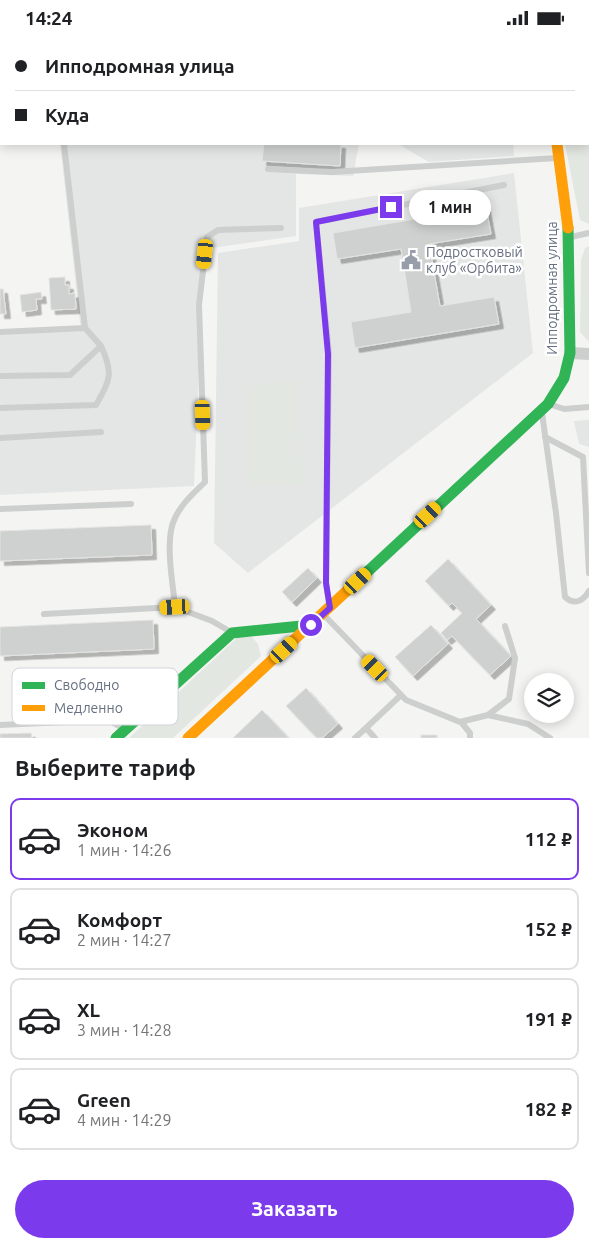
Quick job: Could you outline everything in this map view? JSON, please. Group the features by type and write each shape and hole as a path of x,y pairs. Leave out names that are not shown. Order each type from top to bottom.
{"street":[{"name":"Ипподромная улица","path":"188,738 544,407 564,378 570,353 569,237 557,145"},
{"path":"570,353 589,355"},
{"path":"178,682 232,633 311,625"},
{"path":"116,738 130,725"}],"lane":[{"path":"0,408 96,405 109,383 108,362 101,346 85,328 64,145"},
{"path":"268,169 332,172 558,158"},
{"path":"470,738 470,733 461,722 406,700 326,611 328,354 316,222 504,185"},
{"path":"175,607 170,536 174,520 182,506 205,482 199,305 206,237 218,230 281,228"},
{"path":"569,237 589,233"},
{"path":"0,331 85,328"},
{"path":"0,376 70,375 101,346"},
{"path":"589,407 564,409 544,407 545,437 565,597 570,601 578,602 584,599 589,591"},
{"path":"0,437 101,432"},
{"path":"545,437 582,457 589,573"},
{"path":"0,509 131,504"},
{"path":"44,615 175,607 212,621 232,633"},
{"path":"461,722 488,715 509,699 515,658 505,626"},
{"path":"355,738 402,695"},
{"path":"488,715 528,725 550,738"},
{"path":"118,725 126,729"},
{"path":"366,728 375,738"}],"shaded area":[{"path":"60,145 359,145 353,176 296,174 296,236 204,249 194,486 0,495 0,333 81,331"},
{"path":"400,145 513,145 514,156 429,162"},
{"path":"565,145 589,145 589,224 580,220"},
{"path":"514,173 533,353 248,573 214,543 218,253 299,241 299,208"},
{"path":"589,246 589,342 580,332 581,260 585,248"},
{"path":"299,381 304,485 247,487 242,384"},
{"path":"589,420 589,447 579,444 574,421"},
{"path":"238,637 252,637 258,644 261,656 173,738 129,738 143,725 178,725 178,693"}],"building":[{"path":"264,145 341,145 340,166 262,161"},
{"path":"486,207 491,234 429,244 440,306 494,297 499,324 355,348 351,322 411,312 401,249 337,259 333,233"},
{"path":"65,277 65,285 69,285 69,294 75,293 76,309 51,310 49,278"},
{"path":"0,289 3,289 6,314 0,314"},
{"path":"41,292 42,299 36,299 37,310 22,312 20,295"},
{"path":"151,525 152,555 0,561 0,531"},
{"path":"448,559 491,605 476,619 511,656 490,675 452,636 447,640 441,633 462,613 452,603 449,606 425,581"},
{"path":"308,568 317,578 292,602 282,592"},
{"path":"153,620 154,649 0,656 0,627"},
{"path":"431,625 448,644 413,676 395,657"},
{"path":"306,688 338,724 322,738 317,738 286,706"},
{"path":"262,710 289,738 233,738"},
{"path":"31,733 32,738 0,738 0,734"},
{"path":"421,735 437,735 437,738 421,738"}],"traffic: fast":[{"path":"351,587 548,404 564,378 570,353 568,228"},
{"path":"178,682 232,633 311,625"},
{"path":"116,738 130,725"}],"traffic: slow":[{"path":"557,145 568,228"},
{"path":"188,738 351,587"}],"place":[{"name":"Подростковый клуб «Орбита»","path":"411,260"}],"route":[{"path":"311,625 330,608 326,583 328,354 316,222 391,207"}]}
